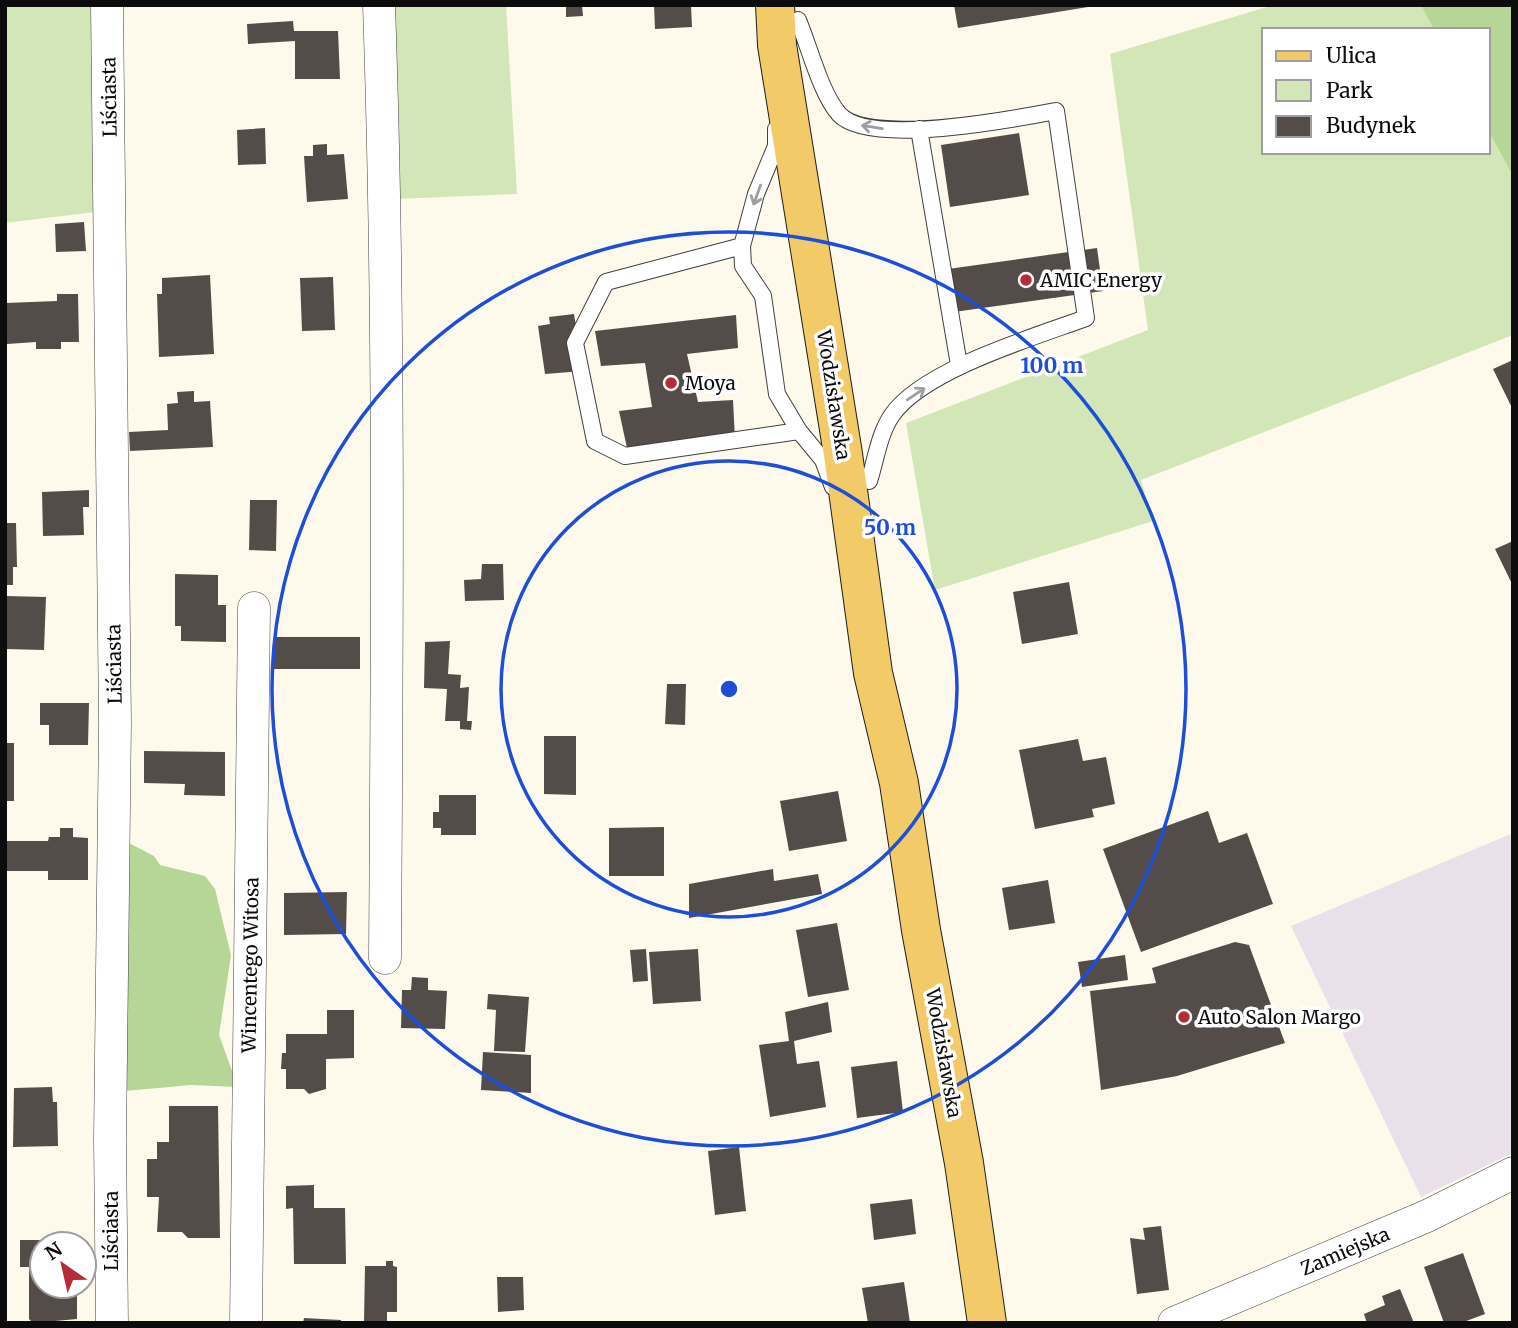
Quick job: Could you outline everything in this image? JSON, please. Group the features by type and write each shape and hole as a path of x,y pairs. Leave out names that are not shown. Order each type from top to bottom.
{"main road":[{"name":"Wodzisławska","path":"786,19 869,481 897,670 899,783"},
{"name":"Wodzisławska","path":"786,19 873,673 899,783 964,1163 987,1323"}],"street":[{"name":"Liściasta","path":"107,5 115,709 110,1139 112,1323"},
{"path":"379,5 386,200 389,440 385,958"},
{"name":"Wincentego Witosa","path":"246,1323 254,608"},
{"name":"Zamiejska","path":"1174,1323 1427,1216 1513,1173"}],"lane":[{"path":"786,19 832,105 839,114 868,128 919,129 1004,121 1056,111 1086,318 958,365 895,411 883,433 869,481"},
{"path":"786,19 776,146 756,194 742,246 743,265 763,296 777,394 799,431 823,460 857,551"},
{"path":"919,129 958,365"},
{"path":"742,246 606,282 575,343 595,441 625,456 799,431"}],"shaded area":[{"path":"1513,833 1513,1153 1421,1197 1291,926"}],"green space":[{"path":"5,5 94,5 103,211 5,223"},
{"path":"393,5 506,5 517,194 396,199"},
{"path":"1274,5 1421,5 1433,28 1262,28 1262,154 1490,154 1490,134 1513,176 1513,335 1141,480 1153,521 935,590 906,423 1148,330 1110,54"},
{"path":"1421,5 1513,5 1513,176 1490,134 1490,28 1433,28"},
{"path":"125,841 154,856 160,865 205,876 215,889 231,955 219,1035 238,1087 191,1085 125,1091"}],"building":[{"path":"566,5 582,5 583,16 566,17"},
{"path":"654,5 691,5 692,27 655,29"},
{"path":"954,5 1087,5 1088,7 958,28"},
{"path":"293,21 294,31 338,31 340,79 295,79 295,41 248,44 247,24"},
{"path":"265,128 266,164 238,165 237,130"},
{"path":"1019,133 1029,195 950,207 941,145"},
{"path":"327,144 327,155 344,154 348,199 307,202 304,156 313,156 313,145"},
{"path":"84,222 86,251 56,252 55,224"},
{"name":"AMIC Energy","path":"1097,248 1103,291 954,312 948,269"},
{"path":"210,275 214,354 159,357 157,294 162,294 162,278"},
{"path":"333,277 335,330 302,331 300,278"},
{"path":"57,294 78,294 79,342 61,342 61,349 36,349 36,342 7,344 6,303 57,301"},
{"path":"574,314 583,371 545,374 538,326 550,324 549,317"},
{"name":"Moya","path":"736,315 738,348 687,354 698,402 733,400 735,439 627,448 619,411 652,407 645,363 601,366 595,331"},
{"path":"1513,360 1513,410 1493,369"},
{"path":"194,391 194,402 210,401 213,447 130,451 129,432 168,430 167,404 178,403 177,392"},
{"path":"89,490 89,507 83,507 84,535 43,536 42,492"},
{"path":"250,500 277,500 276,551 249,550"},
{"path":"5,523 16,523 17,567 13,567 13,585 5,585"},
{"path":"1513,541 1513,586 1495,549"},
{"path":"482,564 503,564 504,600 465,601 464,580 481,579"},
{"path":"175,574 218,575 218,605 226,605 226,642 181,641 181,626 175,626"},
{"path":"1069,582 1078,634 1022,644 1013,592"},
{"path":"5,596 46,597 44,650 5,649"},
{"path":"274,637 360,637 360,669 274,669"},
{"path":"450,641 448,674 461,675 460,688 469,687 467,721 472,721 471,730 460,729 460,721 445,721 447,689 424,688 425,642"},
{"path":"667,684 686,684 685,725 665,724"},
{"path":"40,703 89,703 88,745 49,745 49,725 40,725"},
{"path":"544,736 576,736 576,795 544,794"},
{"path":"1078,739 1083,761 1106,757 1115,804 1092,809 1094,817 1035,829 1019,750"},
{"path":"5,743 14,743 14,801 5,801"},
{"path":"144,751 225,752 225,796 184,795 185,784 144,783"},
{"path":"838,791 847,841 789,851 780,801"},
{"path":"439,795 476,795 476,835 441,835 441,828 433,828 433,812 439,812"},
{"path":"1208,811 1219,843 1247,833 1273,904 1141,952 1103,849"},
{"path":"664,827 664,876 609,876 609,828"},
{"path":"60,828 73,828 73,837 88,838 88,880 48,880 48,871 5,871 5,841 48,841 49,837 60,837"},
{"path":"773,869 774,881 818,874 822,894 689,918 689,884"},
{"path":"1048,880 1055,923 1009,930 1002,888"},
{"path":"347,892 346,934 284,935 284,893"},
{"path":"837,923 849,990 808,997 796,930"},
{"name":"Auto Salon Margo","path":"1235,942 1249,945 1285,1043 1177,1076 1101,1090 1090,991 1156,983 1152,968"},
{"path":"646,949 648,981 633,982 630,950"},
{"path":"698,949 701,1001 653,1004 649,952"},
{"path":"1125,955 1128,980 1082,987 1078,962"},
{"path":"412,977 428,978 428,990 447,991 445,1029 401,1028 402,990 411,990"},
{"path":"488,994 529,997 525,1052 494,1051 496,1010 487,1009"},
{"path":"828,1002 832,1032 794,1041 797,1064 819,1061 826,1107 770,1117 759,1045 789,1041 785,1012"},
{"path":"327,1010 354,1010 354,1058 326,1059 326,1089 309,1094 304,1089 286,1089 286,1069 281,1069 282,1053 286,1053 286,1034 327,1034"},
{"path":"483,1052 531,1055 531,1093 481,1090"},
{"path":"897,1061 903,1112 857,1118 851,1067"},
{"path":"52,1087 53,1102 57,1102 58,1146 13,1147 14,1088"},
{"path":"169,1106 218,1106 220,1238 188,1238 182,1232 157,1232 159,1197 147,1197 147,1159 157,1159 157,1142 169,1142"},
{"path":"739,1147 746,1211 715,1215 708,1151"},
{"path":"314,1185 314,1208 345,1208 346,1264 294,1264 293,1208 286,1209 286,1186"},
{"path":"912,1199 916,1234 874,1240 870,1204"},
{"path":"1161,1226 1169,1290 1137,1294 1130,1238 1145,1240 1143,1228"},
{"path":"20,1240 28,1240 28,1267 20,1267"},
{"path":"1463,1253 1485,1314 1461,1323 1444,1323 1424,1267"},
{"path":"386,1261 393,1261 393,1266 397,1267 397,1312 387,1312 387,1323 364,1323 365,1266 386,1266"},
{"path":"497,1277 523,1277 524,1310 498,1312"},
{"path":"904,1282 910,1323 868,1323 862,1288"},
{"path":"1400,1289 1414,1323 1367,1323 1364,1314 1385,1305 1382,1296"},
{"path":"29,1300 77,1300 77,1319 33,1323 29,1319"},
{"path":"304,1318 341,1320 341,1323 303,1323"}],"place":[{"name":"AMIC Energy","path":"1026,280"},
{"name":"Moya","path":"671,383"},
{"name":"Auto Salon Margo","path":"1184,1017"}]}
